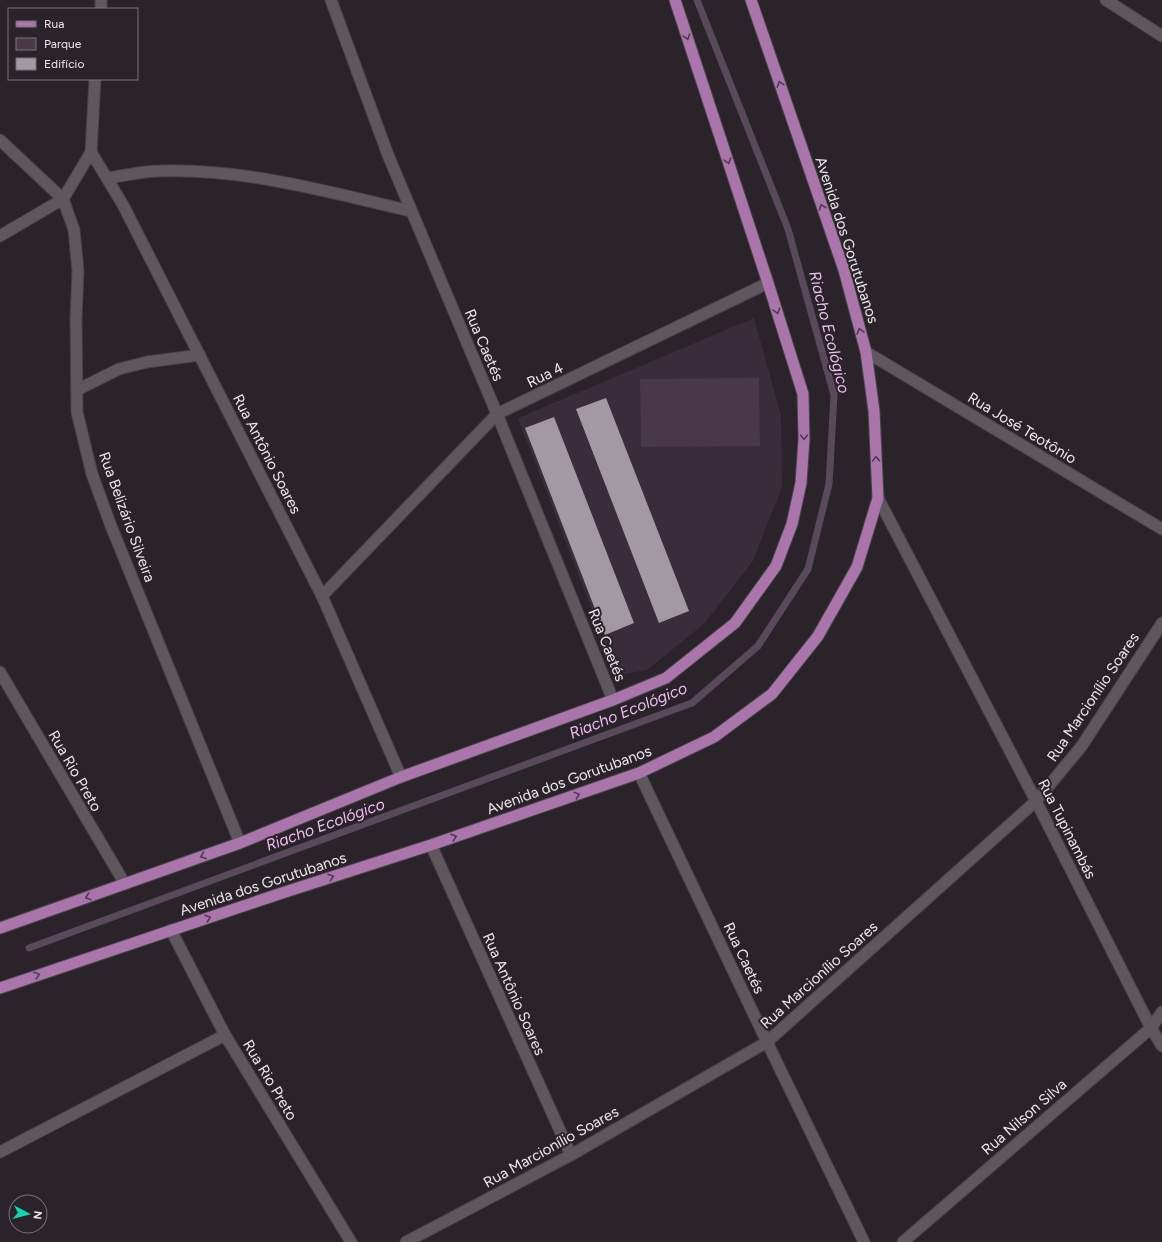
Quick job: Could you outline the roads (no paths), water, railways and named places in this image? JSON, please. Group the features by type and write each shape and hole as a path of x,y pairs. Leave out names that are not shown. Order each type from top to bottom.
{"main road":[{"path":"0,928 240,843 402,777 613,700 666,678 735,623 776,566 792,524 801,483 804,439 802,394 768,283 675,0"},
{"name":"Avenida dos Gorutubanos","path":"0,988 170,930 431,845 640,773 714,737 772,694 818,636 857,567 878,498 874,411 866,352 844,270 751,0"}],"street":[{"name":"Rua Caetés","path":"331,0 388,155 497,414 613,700"},
{"path":"1106,0 1162,36"},
{"path":"0,236 63,199 91,152 95,80"},
{"name":"Rua Belizário Silveira","path":"0,140 63,199 74,230 78,271 76,319 77,412 92,474 111,526 240,843"},
{"name":"Rua Antônio Soares","path":"91,152 123,204 322,596 402,777"},
{"path":"107,178 157,170 221,172 271,179 411,211"},
{"name":"Rua 4","path":"322,596 497,414 768,283"},
{"name":"Rua José Teotônio","path":"866,352 1162,529"},
{"path":"77,390 119,369 148,362 200,355"},
{"name":"Rua Tupinambás","path":"878,498 1036,801 1151,1028 1162,1046"},
{"name":"Rua Marcionílio Soares","path":"406,1242 571,1155 767,1042 1036,801 1081,747 1162,623"},
{"name":"Rua Rio Preto","path":"0,672 125,884"},
{"name":"Rua Caetés","path":"640,773 767,1042 864,1242"},
{"name":"Rua Antônio Soares","path":"431,845 571,1155"},
{"name":"Rua Rio Preto","path":"170,930 225,1035 351,1242"},
{"name":"Rua Nilson Silva","path":"903,1242 1151,1028 1162,1012"},
{"path":"0,1152 225,1035"}],"waterway":[{"name":"Riacho Ecológico","path":"29,948 692,703 758,646 808,569 829,484 834,395 788,229 697,0"}]}
